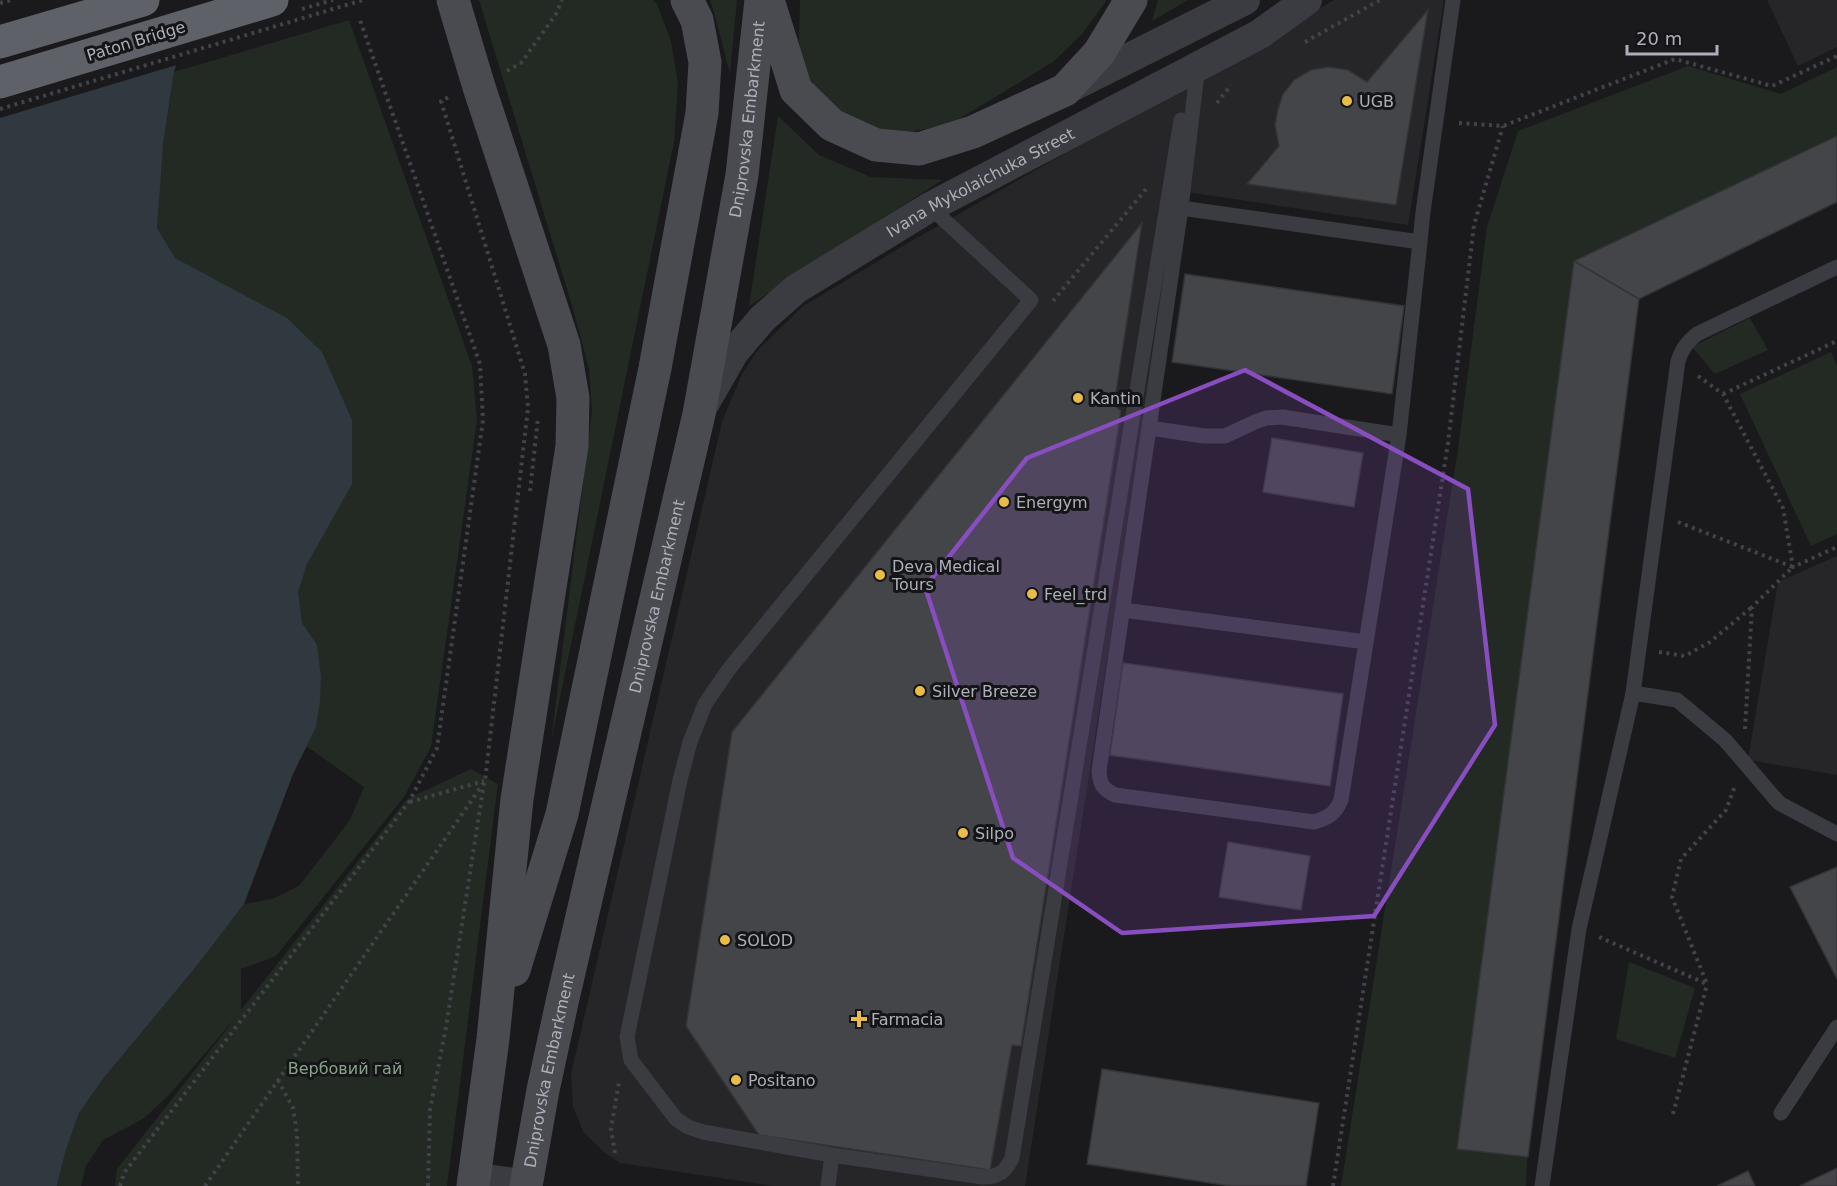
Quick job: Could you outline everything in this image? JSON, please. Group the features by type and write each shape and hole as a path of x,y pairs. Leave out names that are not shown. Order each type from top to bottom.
{"highway":[{"path":"0,42 143,0"},
{"name":"Paton Bridge","path":"0,82 272,0"}],"main road":[{"path":"493,1039 562,814 655,368 702,113 705,62 697,20 687,0"},
{"name":"Dniprovska Embarkment","path":"526,1186 543,1090 563,998 699,414 742,175 761,0"},
{"path":"768,0 796,90 832,125 876,145 919,149 973,132 1065,90 1099,53 1131,0"},
{"path":"453,2 564,345 573,398 572,446 517,799 493,1039 474,1182"}],"street":[{"path":"1065,90 1245,0"},
{"name":"Ivana Mykolaichuka Street","path":"699,414 734,352 762,319 796,289 930,207 1260,34 1306,0"},
{"path":"474,1182 526,1186"}],"lane":[{"path":"1198,65 1180,208 1099,771 1100,783 1105,790 1115,795 1314,822 1328,818 1336,811 1341,800 1399,435 1420,242 1453,0"},
{"path":"930,207 1030,300 729,669 705,704 690,742 680,780 627,1036 631,1060 676,1119 688,1127 832,1155 983,1178 997,1177 1006,1169 1012,1158 1181,120"},
{"path":"1180,208 1420,242"},
{"path":"1542,1186 1579,929 1634,693 1681,351 1697,334 1837,267"},
{"path":"1149,428 1204,436 1225,436 1266,418 1282,417 1399,435"},
{"path":"1123,610 1366,642"},
{"path":"1634,693 1677,700 1725,740 1779,803 1837,834"},
{"path":"1781,1113 1837,1027"},
{"path":"828,1186 832,1155"}],"path":[{"path":"0,3 10,0"},
{"path":"0,109 363,0"},
{"path":"556,14 562,0"},
{"path":"120,1186 124,1173 153,1134 409,802 437,748 483,420 480,364 360,20"},
{"path":"1449,122 1503,126 1675,59 1772,86 1837,56"},
{"path":"447,85 451,96"},
{"path":"428,1186 430,1110 446,1027 485,781 528,408 525,374 441,100"},
{"path":"1333,1186 1448,443 1474,225 1503,126"},
{"path":"1051,304 1150,185"},
{"path":"1723,394 1837,341"},
{"path":"1678,361 1723,394 1784,508 1792,567"},
{"path":"530,494 539,413"},
{"path":"1658,513 1792,567"},
{"path":"1639,649 1685,656 1710,642 1752,607 1792,567 1837,547"},
{"path":"1673,1114 1707,984 1672,897 1681,859 1726,810 1743,760 1752,607"},
{"path":"205,1186 490,774"},
{"path":"409,802 485,781"},
{"path":"1579,929 1707,984"},
{"path":"615,1153 611,1129 622,1064 631,1060"},
{"path":"278,1080 294,1108 298,1186"}],"highlighted area":[{"path":"1245,370 1468,489 1495,725 1374,916 1122,933 1013,858 925,587 1027,458"}],"shaded area":[{"path":"0,0 186,34 174,72 163,145 157,228 175,258 287,318 322,352 352,420 352,484 307,564 298,592 302,623 317,645 321,677 316,727 293,774 244,904 199,963 103,1079 79,1113 65,1153 57,1186 0,1186"},
{"path":"1334,0 1444,0 1408,225 1180,191 1025,1186 774,1186 620,1163 605,1153 584,1133 573,1107 571,1074 722,422 742,374 758,350 802,307 913,240"},
{"path":"1767,0 1837,0 1837,47 1798,66"},
{"path":"1837,556 1837,775 1748,760 1778,582"}],"green space":[{"path":"479,0 653,0 657,4 671,41 678,83 674,142 551,742 592,411 589,369 573,309"},
{"path":"710,0 737,0 730,73 713,9"},
{"path":"800,0 1107,0 1082,34 1053,62 949,125 896,134 861,124 826,102 806,74 799,44"},
{"path":"1158,0 1188,0 1152,21"},
{"name":"Вербовий гай","path":"349,20 472,366 477,420 431,747 404,797 276,956 241,969 241,1010 407,799 471,769 498,784 447,1186 115,1186 117,1169 238,1015 170,1094 143,1119 103,1140 86,1166 81,1186 57,1186 65,1153 79,1113 103,1079 199,963 244,904 272,899 299,886 350,820 364,787 306,746 124,407 174,72"},
{"path":"1688,66 1781,94 1837,67 1837,136 1574,262 1526,1186 1341,1186 1458,449 1487,227 1518,131"},
{"path":"778,116 819,155 871,177 942,180 749,306"},
{"path":"1750,318 1768,350 1715,374 1692,347"},
{"path":"1831,352 1837,366 1837,534 1811,546 1740,394"},
{"path":"1629,962 1695,988 1675,1058 1616,1039"}],"pier":[{"path":"0,0 186,0 189,6 189,34 180,64 0,118"}],"building":[{"name":"UGB","path":"1428,10 1396,205 1247,184 1279,146 1275,125 1278,109 1283,94 1294,80 1311,70 1329,67 1348,70 1367,82"},
{"path":"1837,136 1837,202 1639,299 1574,261"},
{"name":"Silver Breeze","path":"1142,223 1114,405 1121,411 1021,1046 1012,1045 990,1170 759,1135 686,1026 732,732"},
{"path":"1574,261 1639,299 1528,1157 1457,1149"},
{"path":"1185,274 1404,306 1392,394 1172,362"},
{"path":"1272,438 1363,453 1354,507 1263,492"},
{"path":"1123,663 1343,694 1330,786 1110,755"},
{"path":"1228,842 1310,856 1301,910 1219,897"},
{"path":"1837,867 1837,979 1790,887"},
{"path":"1102,1069 1319,1103 1306,1186 1230,1186 1087,1164"},
{"path":"1837,1168 1837,1186 1800,1186 1812,1180"},
{"path":"1748,1171 1755,1186 1717,1186"}],"place":[{"name":"UGB","path":"1347,101"},
{"name":"Kantin","path":"1078,398"},
{"name":"Energym","path":"1004,502"},
{"name":"Deva Medical Tours","path":"880,575"},
{"name":"Feel_trd","path":"1032,594"},
{"name":"Silver Breeze","path":"920,691"},
{"name":"Silpo","path":"963,833"},
{"name":"SOLOD","path":"725,940"},
{"name":"Farmacia","path":"859,1019"},
{"name":"Positano","path":"736,1080"}]}
